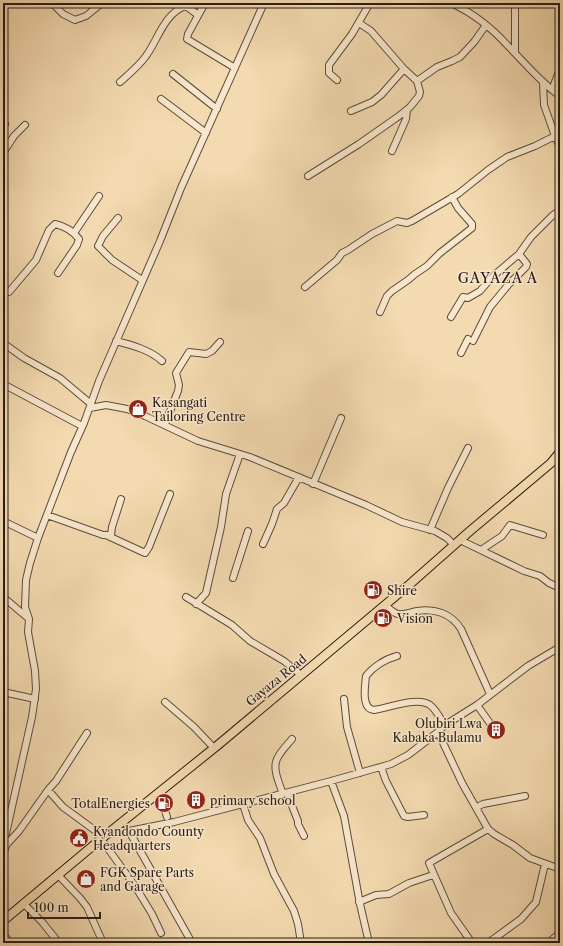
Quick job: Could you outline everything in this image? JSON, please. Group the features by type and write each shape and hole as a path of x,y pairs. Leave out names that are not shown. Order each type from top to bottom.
{"main road":[{"name":"Gayaza Road","path":"3,921 23,903 214,748 410,584 551,463 560,452"}],"street":[{"path":"52,3 63,14 75,20 86,16 102,3"},
{"path":"205,3 188,34 187,39 235,68"},
{"path":"3,847 35,699 36,680 28,632 29,619 25,607 26,580 38,538 99,381 264,3"},
{"path":"337,80 329,72 329,65 370,3"},
{"path":"451,3 486,25 516,53 543,83 560,96"},
{"path":"515,3 516,53"},
{"path":"120,82 132,72 147,55 167,21 172,16 186,6 198,15"},
{"path":"308,176 359,144 407,110 419,96 420,92 417,81 404,69 371,31 358,22"},
{"path":"417,81 437,66 452,61 460,56 474,42 486,25"},
{"path":"351,111 367,105 377,98 404,69"},
{"path":"552,90 560,69"},
{"path":"173,74 217,109"},
{"path":"543,83 544,105 560,147"},
{"path":"161,99 206,133"},
{"path":"392,151 406,119 407,110"},
{"path":"3,154 14,136 25,125"},
{"path":"305,287 337,260 342,253 366,238 394,222 399,221 406,223 412,221 452,197 507,157 555,136"},
{"path":"74,233 99,196"},
{"path":"380,312 387,296 392,291 427,266 445,249 472,228 472,224 458,208 452,197"},
{"path":"451,317 463,298 468,298 480,292 492,277 519,254 530,237 552,216 556,213 560,214"},
{"path":"118,218 103,236 98,246 112,260 142,280"},
{"path":"3,292 10,292 36,260 46,235 53,225 63,227 74,233 79,238 64,266 58,273"},
{"path":"461,353 490,307 526,267 527,264 519,254"},
{"path":"116,341 127,343 153,354 162,361"},
{"path":"165,424 178,391 179,385 176,373 188,353 206,354 212,351 220,342"},
{"path":"3,343 24,358 60,378 90,406 103,405 116,407 145,416 165,424 198,441 240,454 299,477 402,522 430,530 457,543 481,550 524,571 540,576 549,583 560,588"},
{"path":"3,384 82,426"},
{"path":"314,484 342,418"},
{"path":"430,530 448,488 468,448"},
{"path":"196,604 206,593 221,527 226,494 240,454"},
{"path":"263,544 277,509 284,503 299,477"},
{"path":"47,515 106,535 145,553 149,548 170,494"},
{"path":"106,535 111,535 121,499"},
{"path":"3,521 38,538"},
{"path":"481,550 502,536 510,525 543,536"},
{"path":"233,578 248,531"},
{"path":"3,597 29,619"},
{"path":"186,597 232,625 250,641 284,661 301,675"},
{"path":"385,605 392,611 399,614 426,610 440,612 456,622 461,629 490,694"},
{"path":"112,831 129,831 174,822 381,767 402,758 528,666 560,647"},
{"path":"397,656 382,663 366,676 368,705 370,709 374,710 413,701 424,702 432,707 445,726"},
{"path":"3,692 35,699"},
{"path":"344,699 347,727 360,773"},
{"path":"164,702 194,727 214,748"},
{"path":"477,704 492,726"},
{"path":"438,732 462,783 488,829 530,858 560,869"},
{"path":"3,853 7,844 19,831 56,781 87,734"},
{"path":"292,739 279,755 276,763 276,770 304,836"},
{"path":"381,767 386,781 404,816 408,817 424,814"},
{"path":"331,781 346,827 369,943"},
{"path":"48,790 63,807 103,838 136,886 161,933"},
{"path":"477,808 483,804 525,796"},
{"path":"154,797 163,804 167,817"},
{"path":"242,804 248,820 260,838 274,874 294,911 301,943"},
{"path":"472,943 451,913 429,866 430,861 488,829"},
{"path":"129,831 192,943"},
{"path":"488,943 521,919 536,902 545,864"},
{"path":"360,902 376,895 389,894 409,883 433,875"},
{"path":"58,876 87,907 103,943"},
{"path":"23,903 42,922 59,943"},
{"path":"548,943 560,933"},
{"path":"3,934 10,943"}],"place":[{"name":"Kasangati Tailoring Centre","path":"138,409"},
{"name":"Shire","path":"373,590"},
{"name":"Vision","path":"383,618"},
{"name":"Olubiri Lwa Kabaka Bulamu","path":"496,730"},
{"name":"primary school","path":"196,800"},
{"name":"TotalEnergies","path":"164,803"},
{"name":"Kyandondo County Headquarters","path":"79,838"},
{"name":"FGK Spare Parts and Garage","path":"86,879"}],"district":[{"name":"GAYAZA A","path":"498,278"}]}
